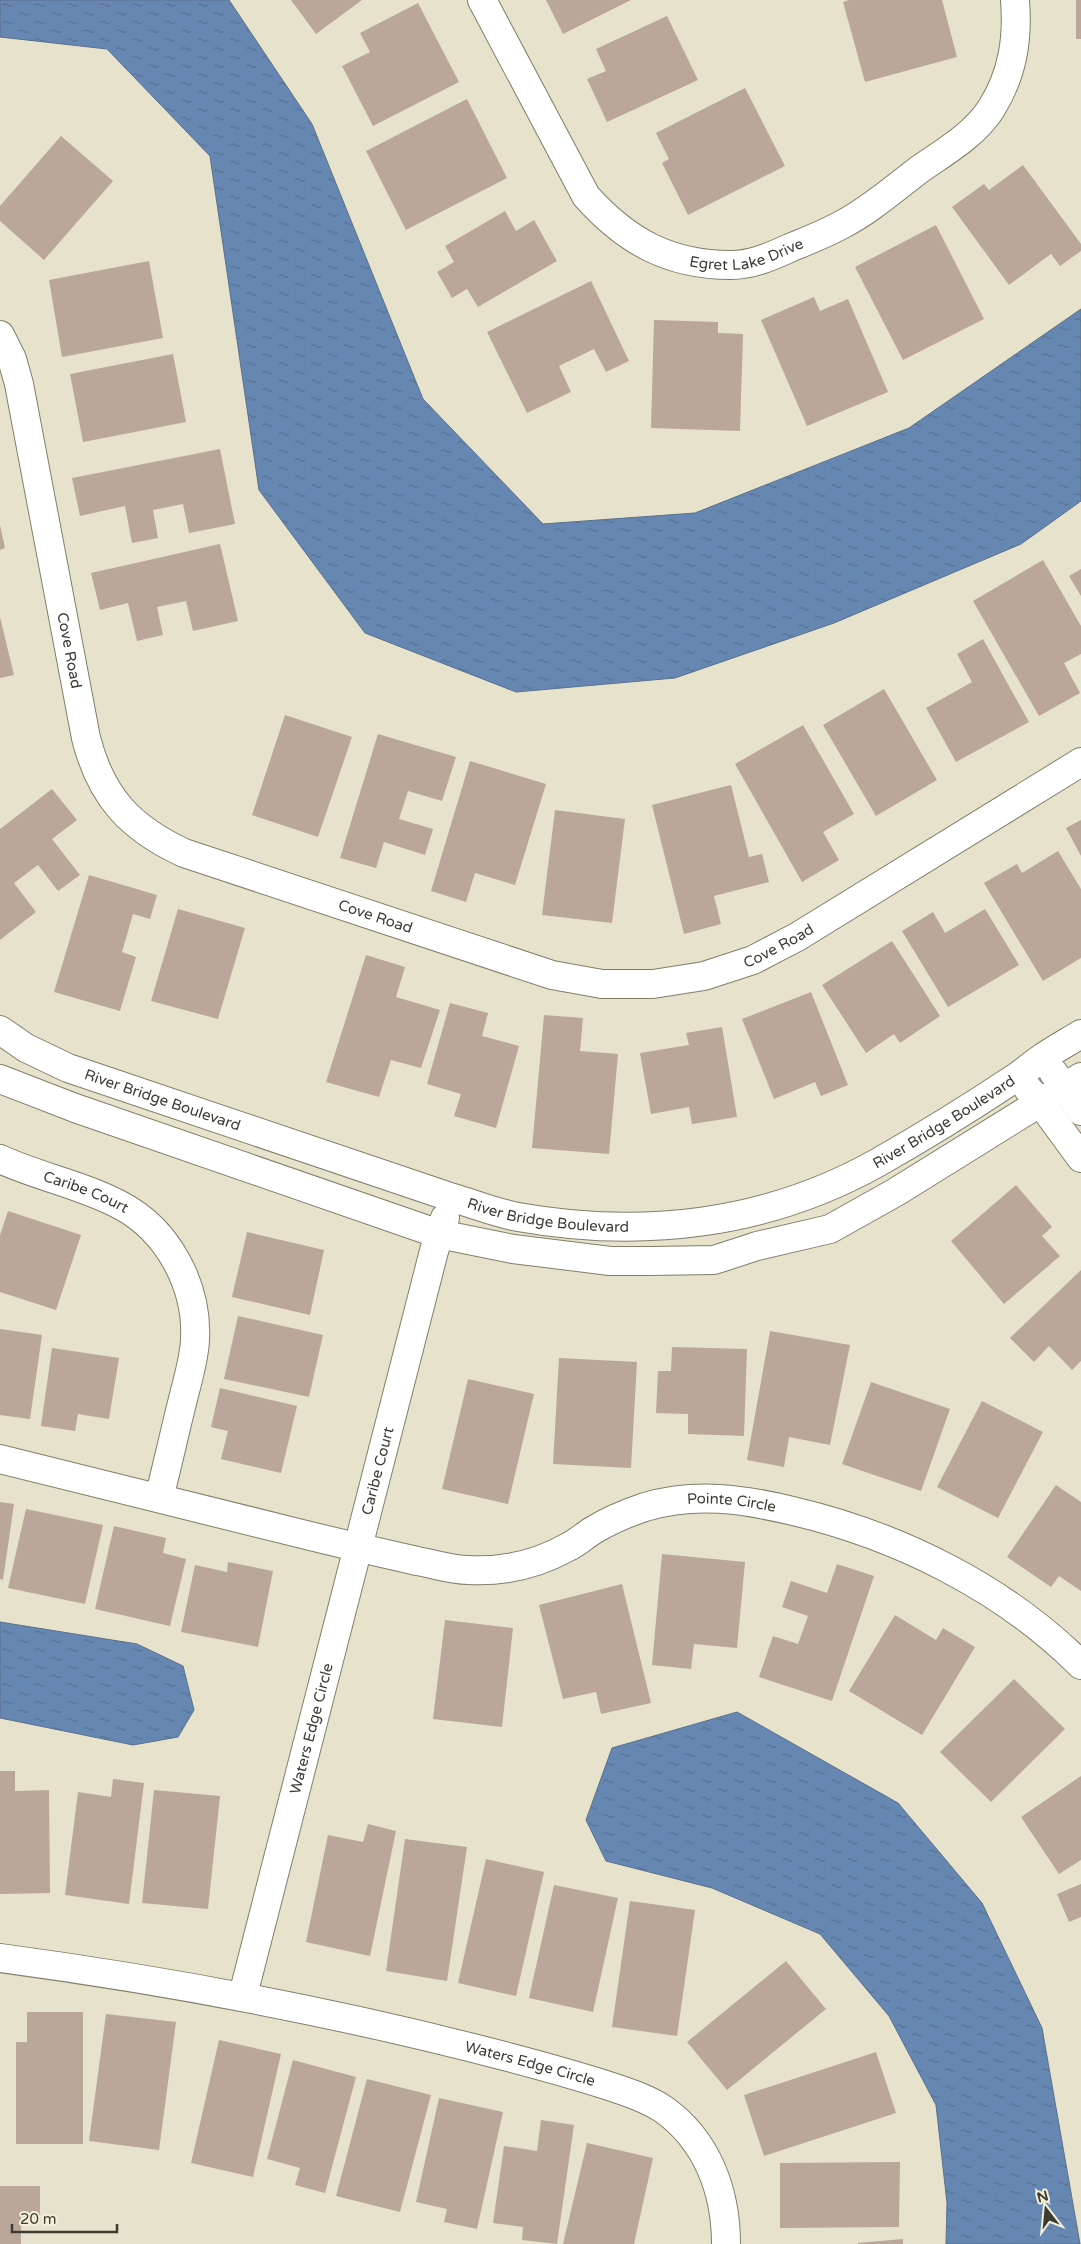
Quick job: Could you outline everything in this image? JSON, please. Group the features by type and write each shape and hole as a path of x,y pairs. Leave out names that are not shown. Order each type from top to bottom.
{"street":[{"name":"Egret Lake Drive","path":"482,0 586,196 605,217 627,234 651,248 677,258 705,264 733,265 761,261 844,224 976,130 996,100 1013,57 1017,30 1015,0"},
{"name":"Cove Road","path":"0,335 12,359 19,384 84,729 93,764 104,787 120,809 139,827 160,842 184,853 552,975 602,984 654,984 704,976 753,960 782,945 1081,762"},
{"name":"River Bridge Boulevard","path":"0,1030 26,1048 68,1068 453,1198 516,1216 586,1226 631,1228 702,1223 746,1214 812,1193 876,1164 1016,1077 1042,1058 1081,1034"},
{"path":"1042,1058 1072,1082 1081,1111"},
{"path":"1016,1077 1040,1102 1081,1158"},
{"path":"0,1080 75,1108 439,1234 513,1249 610,1261 714,1260 757,1246 830,1229 896,1192 1072,1082"},
{"name":"Caribe Court","path":"0,1159 24,1170 120,1205 142,1219 160,1237 175,1258 189,1289 195,1314 195,1340 191,1365 159,1498"},
{"name":"Caribe Court","path":"357,1548 439,1234 453,1198"},
{"path":"0,1459 357,1548"},
{"name":"Pointe Circle","path":"357,1548 463,1570 492,1571 519,1567 546,1558 571,1546 611,1521 644,1507 698,1498 752,1501 831,1520 931,1559 1000,1599 1064,1648 1081,1665"},
{"name":"Waters Edge Circle","path":"243,1995 357,1548"},
{"name":"Waters Edge Circle","path":"0,1958 117,1974 243,1995 411,2031 576,2075 640,2096 663,2109 683,2126 700,2146 713,2169 721,2194 726,2220 726,2244"}],"water":[{"path":"0,0 229,0 312,124 423,399 543,524 695,513 909,428 1081,309 1081,501 1021,544 834,623 675,678 516,692 365,633 259,490 210,156 107,49 0,37"},
{"path":"0,1622 137,1644 183,1666 194,1710 178,1737 133,1745 0,1718"},
{"path":"737,1712 898,1803 982,1903 1042,2028 1080,2244 946,2244 947,2203 936,2105 889,2016 820,1934 712,1888 606,1861 586,1820 612,1748"}],"building":[{"path":"291,0 362,0 316,34"},
{"path":"546,0 631,0 563,34"},
{"path":"849,0 942,0 957,57 865,82 843,2"},
{"path":"1076,0 1081,0 1081,39 1076,39"},
{"path":"418,3 459,82 373,126 342,66 370,52 360,33"},
{"path":"667,16 698,80 607,122 587,79 606,71 596,49"},
{"path":"745,88 785,166 688,215 662,163 669,159 656,133"},
{"path":"467,99 507,178 406,230 366,151"},
{"path":"61,136 113,181 44,260 0,221 0,206"},
{"path":"1023,165 1081,244 1081,251 1060,266 1051,254 1009,285 952,207 984,184 989,190"},
{"path":"505,211 516,231 534,220 557,261 478,307 467,289 452,298 437,272 454,262 445,246"},
{"path":"936,225 984,319 903,360 855,267"},
{"path":"149,261 163,338 62,357 49,280"},
{"path":"591,281 629,361 606,372 594,349 559,366 571,392 527,413 487,332"},
{"path":"814,297 820,311 848,299 888,392 807,426 761,320"},
{"path":"654,320 718,322 718,333 743,334 740,431 651,428"},
{"path":"173,354 186,422 83,442 70,374"},
{"path":"220,449 235,524 189,533 183,504 153,510 158,538 132,543 125,506 80,516 72,478"},
{"path":"0,525 5,548 0,550"},
{"path":"220,544 238,621 193,631 186,601 157,607 163,635 137,641 128,603 100,610 91,573"},
{"path":"1043,560 1081,626 1081,654 1064,663 1080,693 1039,716 973,601"},
{"path":"1081,569 1081,596 1069,576"},
{"path":"0,617 14,675 0,678"},
{"path":"983,639 1029,722 956,762 926,708 972,682 957,654"},
{"path":"884,689 937,780 876,816 823,725"},
{"path":"285,715 352,737 318,837 252,815"},
{"path":"803,725 854,814 823,832 839,860 802,882 735,764"},
{"path":"378,734 456,757 442,801 408,791 399,819 433,829 425,855 384,842 376,868 340,858"},
{"path":"470,761 546,784 515,885 475,873 466,902 431,891"},
{"path":"731,785 749,857 762,854 769,882 714,896 721,924 684,934 652,805"},
{"path":"52,789 77,820 52,839 80,875 58,891 38,865 14,883 36,912 0,940 0,829"},
{"path":"555,810 625,819 612,923 542,915"},
{"path":"1081,820 1081,856 1066,828"},
{"path":"1058,851 1081,889 1081,958 1043,981 984,883 1017,864 1022,873"},
{"path":"89,875 157,895 150,919 133,914 122,952 136,957 120,1011 54,992"},
{"path":"178,909 245,928 218,1019 151,1001"},
{"path":"985,909 1019,965 948,1007 902,931 933,912 945,933"},
{"path":"892,941 940,1016 900,1043 894,1034 866,1053 822,985"},
{"path":"366,955 405,967 396,997 440,1010 421,1068 391,1060 379,1097 326,1082"},
{"path":"811,992 848,1085 821,1096 815,1082 774,1099 742,1019"},
{"path":"450,1003 488,1013 482,1036 519,1046 496,1128 454,1116 461,1094 427,1084"},
{"path":"544,1015 583,1018 580,1051 618,1054 609,1154 532,1148"},
{"path":"722,1027 737,1117 692,1124 689,1107 651,1114 640,1053 689,1045 686,1033"},
{"path":"1016,1185 1052,1227 1042,1236 1060,1256 1004,1304 951,1241"},
{"path":"8,1211 81,1235 56,1310 0,1292 0,1235"},
{"path":"247,1232 324,1250 310,1315 232,1297"},
{"path":"1081,1270 1081,1361 1072,1370 1049,1346 1034,1362 1010,1338"},
{"path":"238,1316 323,1335 309,1397 224,1379"},
{"path":"0,1329 42,1335 30,1419 0,1415"},
{"path":"770,1331 850,1345 830,1445 789,1437 784,1467 747,1460"},
{"path":"672,1347 747,1349 744,1436 688,1434 688,1414 656,1413 658,1371 671,1371"},
{"path":"52,1348 119,1358 109,1419 78,1414 75,1431 41,1426"},
{"path":"559,1358 637,1362 631,1468 553,1464"},
{"path":"468,1379 534,1394 508,1504 442,1489"},
{"path":"871,1382 950,1409 921,1491 842,1464"},
{"path":"220,1388 297,1406 281,1473 221,1459 228,1431 211,1427"},
{"path":"982,1401 1043,1432 998,1518 937,1487"},
{"path":"1056,1485 1081,1502 1081,1591 1059,1576 1051,1587 1007,1557"},
{"path":"0,1502 14,1504 3,1580 0,1579"},
{"path":"26,1509 103,1525 85,1604 8,1588"},
{"path":"114,1526 166,1538 163,1553 186,1559 170,1626 95,1609"},
{"path":"662,1554 745,1562 737,1648 694,1644 691,1669 652,1665"},
{"path":"228,1562 273,1571 258,1647 181,1632 195,1565 227,1572"},
{"path":"837,1564 874,1576 832,1701 759,1677 773,1636 798,1644 808,1616 782,1607 791,1581 827,1593"},
{"path":"622,1584 651,1703 601,1714 596,1692 563,1699 539,1605"},
{"path":"895,1615 936,1640 943,1628 975,1647 922,1735 849,1691"},
{"path":"445,1620 513,1628 502,1727 433,1719"},
{"path":"1014,1679 1065,1729 991,1802 940,1752"},
{"path":"0,1771 15,1771 15,1791 49,1790 50,1893 0,1894"},
{"path":"1081,1776 1081,1860 1059,1874 1021,1817"},
{"path":"113,1779 144,1783 129,1904 65,1895 78,1792 111,1797"},
{"path":"154,1790 220,1796 208,1909 142,1903"},
{"path":"368,1824 396,1831 370,1956 306,1942 328,1835 363,1842"},
{"path":"405,1839 467,1847 447,1981 386,1971"},
{"path":"486,1859 544,1872 516,1996 458,1983"},
{"path":"1081,1884 1081,1917 1069,1922 1057,1894"},
{"path":"554,1885 618,1898 593,2012 529,1998"},
{"path":"630,1901 695,1910 677,2036 612,2027"},
{"path":"786,1961 826,2009 727,2090 687,2042"},
{"path":"27,2012 83,2012 83,2144 16,2144 16,2042 27,2042"},
{"path":"106,2014 176,2022 159,2150 89,2141"},
{"path":"219,2040 281,2054 253,2177 191,2163"},
{"path":"876,2052 896,2113 764,2156 744,2095"},
{"path":"293,2060 356,2077 325,2193 295,2185 300,2168 267,2159"},
{"path":"367,2079 431,2095 400,2212 336,2196"},
{"path":"439,2098 503,2112 477,2229 444,2222 447,2209 416,2202"},
{"path":"541,2120 574,2125 557,2244 522,2240 523,2227 493,2223 504,2146 537,2151"},
{"path":"587,2143 653,2158 634,2244 563,2244"},
{"path":"900,2162 899,2227 780,2228 780,2163"},
{"path":"0,2186 40,2186 40,2217 21,2217 21,2244 0,2244"},
{"path":"903,2239 903,2244 858,2244 858,2243"}]}
